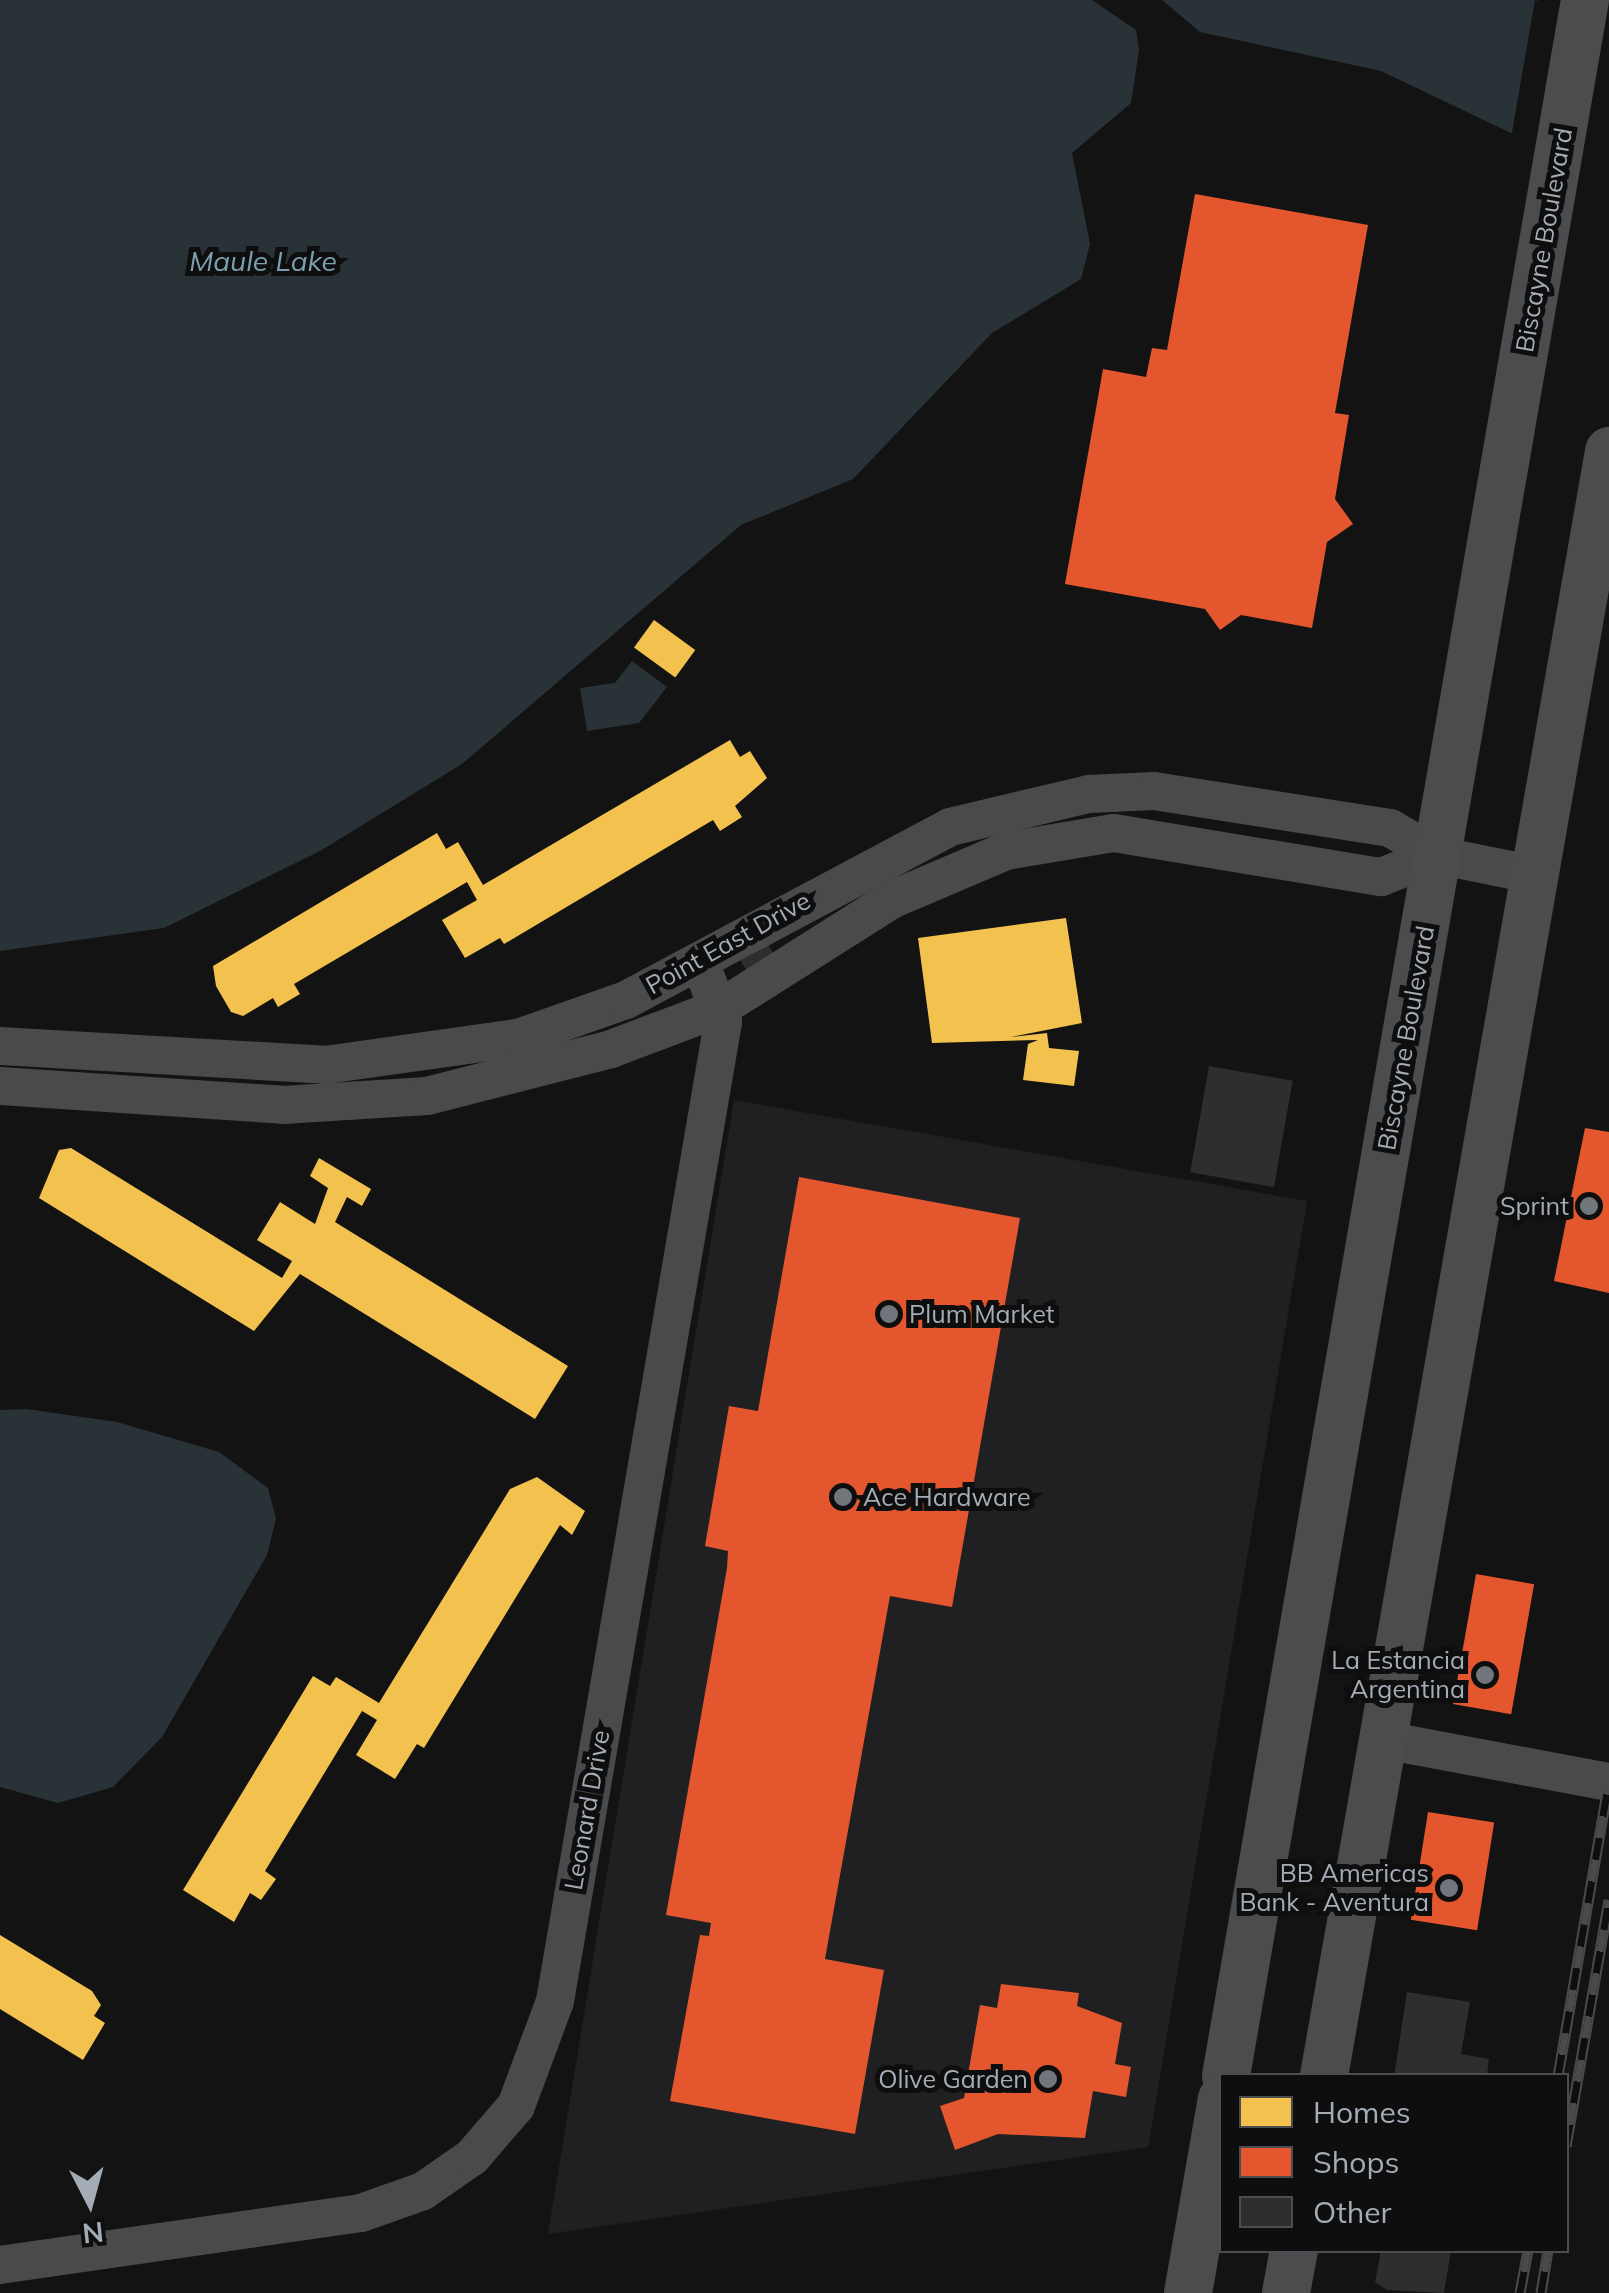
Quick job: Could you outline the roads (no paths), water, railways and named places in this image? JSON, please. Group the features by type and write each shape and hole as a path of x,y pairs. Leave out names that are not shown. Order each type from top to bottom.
{"main road":[{"name":"Biscayne Boulevard","path":"1227,2073 1585,0"},
{"path":"1325,2073 1609,451"},
{"path":"1188,2293 1210,2231 1219,2132"},
{"path":"1286,2293 1293,2253"}],"street":[{"name":"Point East Drive","path":"0,1046 244,1066 394,1062 571,1022 700,962 873,861 1035,802 1154,791 1390,828 1438,855 1535,874"},
{"name":"Point East Drive","path":"0,1086 218,1104 382,1101 546,1068 722,1007 892,900 1006,850 1114,833 1380,877 1438,855"},
{"path":"700,962 722,1007"},
{"name":"Leonard Drive","path":"0,2265 361,2214 423,2191 472,2156 516,2106 554,2001 722,1007"},
{"path":"1384,1740 1609,1782"}],"water":[{"name":"Maule Lake","path":"0,0 1092,0 1136,30 1139,50 1131,103 1072,153 1090,244 1081,279 992,333 853,479 741,525 462,764 320,851 164,928 0,951"},
{"path":"1162,0 1538,0 1559,156 1381,71 1200,32"},
{"path":"632,661 667,687 639,723 587,731 580,688 615,683"},
{"path":"27,1409 117,1422 219,1452 268,1488 276,1519 267,1555 162,1737 113,1787 58,1803 0,1787 0,1410"}],"railway":[{"path":"1559,2073 1609,1780"},
{"path":"1569,2129 1609,1900"},
{"path":"1520,2293 1527,2253"},
{"path":"1541,2293 1548,2253"}],"place":[{"name":"Sprint","path":"1589,1206"},
{"name":"Plum Market","path":"889,1314"},
{"name":"Ace Hardware","path":"843,1497"},
{"name":"La Estancia Argentina","path":"1485,1675"},
{"name":"BB Americas Bank - Aventura","path":"1449,1888"},
{"name":"Olive Garden","path":"1048,2079"}]}
